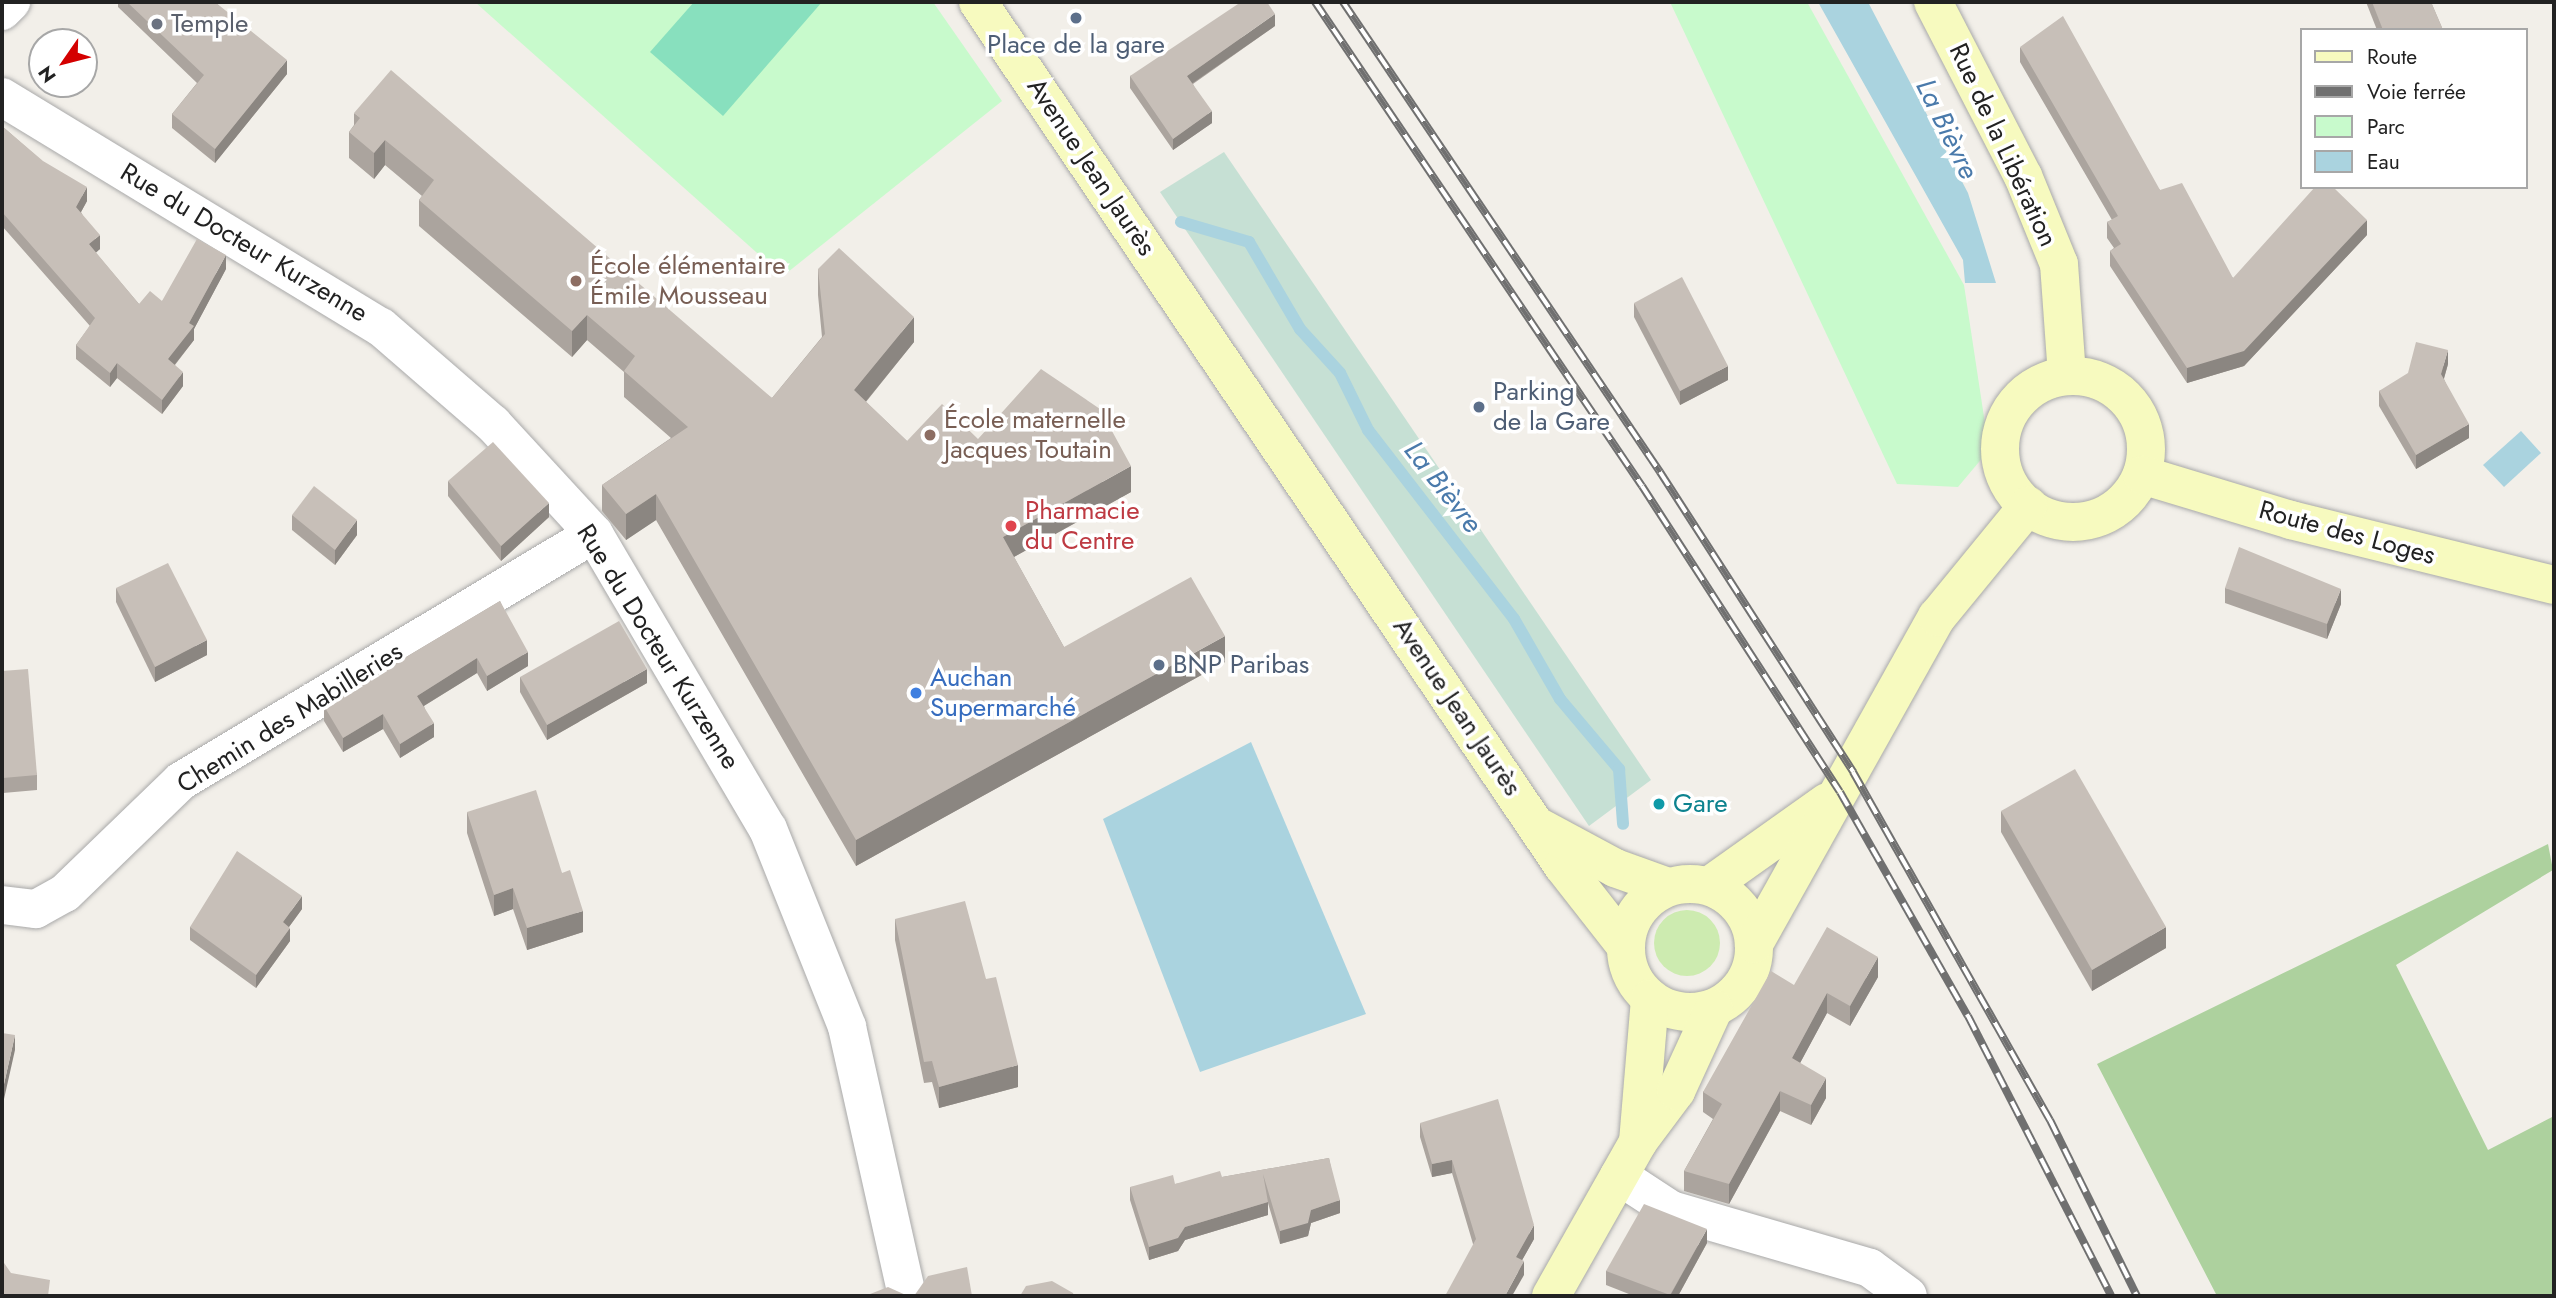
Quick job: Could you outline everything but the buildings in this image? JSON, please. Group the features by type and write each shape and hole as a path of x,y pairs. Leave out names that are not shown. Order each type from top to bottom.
{"main road":[{"name":"Avenue Jean Jaurès","path":"978,2 1204,331 1224,395 1251,447 1309,528 1378,588 1538,826 1625,945"},
{"name":"Rue de la Libération","path":"1933,2 2023,176 2059,264 2067,376"},
{"path":"2067,376 2108,384 2131,405 2145,433 2142,475 2116,509 2098,518 2061,521 2028,506 2005,475 2004,428 2031,389 2067,376"},
{"name":"Route des Loges","path":"2142,475 2554,585"},
{"path":"1551,1296 1638,1142 1676,1091 1714,1008 1742,986 1754,944 1937,617 2028,506"},
{"path":"1538,826 1615,868 1668,887 1709,886 1840,792"},
{"path":"1709,886 1741,908 1754,944"},
{"path":"1668,887 1636,912 1625,945 1629,969 1650,998 1674,1011 1714,1008"},
{"path":"1638,1142 1650,998"}],"street":[{"path":"2,10 11,2"},
{"name":"Rue du Docteur Kurzenne","path":"2,97 381,327 493,424 594,534 768,829 847,1027 908,1296"},
{"name":"Chemin des Mabilleries","path":"2,905 36,909 65,893 181,780 594,534"},
{"path":"1619,1177 1671,1210 1870,1268 1908,1296"}],"green space":[{"path":"475,2 933,2 1002,101 783,276"},
{"path":"694,2 822,2 723,116 650,52"},
{"path":"1670,2 1807,2 1964,285 1989,450 1958,487 1897,484"},
{"path":"1224,152 1651,780 1589,826 1160,192"},
{"path":"2548,844 2553,870 2396,965 2488,1150 2554,1116 2554,1296 2217,1296 2097,1064"},
{"path":"1680,910 1694,910 1706,915 1715,924 1720,943 1718,956 1711,967 1694,976 1680,976 1668,971 1659,962 1654,950 1654,936 1659,924 1668,915"}],"water":[{"path":"1818,2 1868,2 1968,193 1996,283 1965,283 1963,260"},
{"path":"2521,431 2541,453 2504,487 2483,465"},
{"path":"1251,742 1366,1014 1200,1072 1103,819"}],"waterway":[{"name":"La Bièvre","path":"1181,222 1249,242 1300,329 1340,373 1368,430 1514,619 1560,699 1619,769 1623,824"}],"railway":[{"path":"1315,2 1642,486 1840,792 1968,1016 2111,1296"},
{"path":"1343,2 1660,472 1853,772 2050,1120 2137,1296"}],"place":[{"name":"Place de la gare","path":"1076,18"},
{"name":"Temple","path":"157,24"},
{"name":"École élémentaire Émile Mousseau","path":"576,281"},
{"name":"Parking de la Gare","path":"1479,407"},
{"name":"École maternelle Jacques Toutain","path":"930,435"},
{"name":"Pharmacie du Centre","path":"1011,526"},
{"name":"BNP Paribas","path":"1159,665"},
{"name":"Auchan Supermarché","path":"916,693"},
{"name":"Gare","path":"1659,804"}]}
